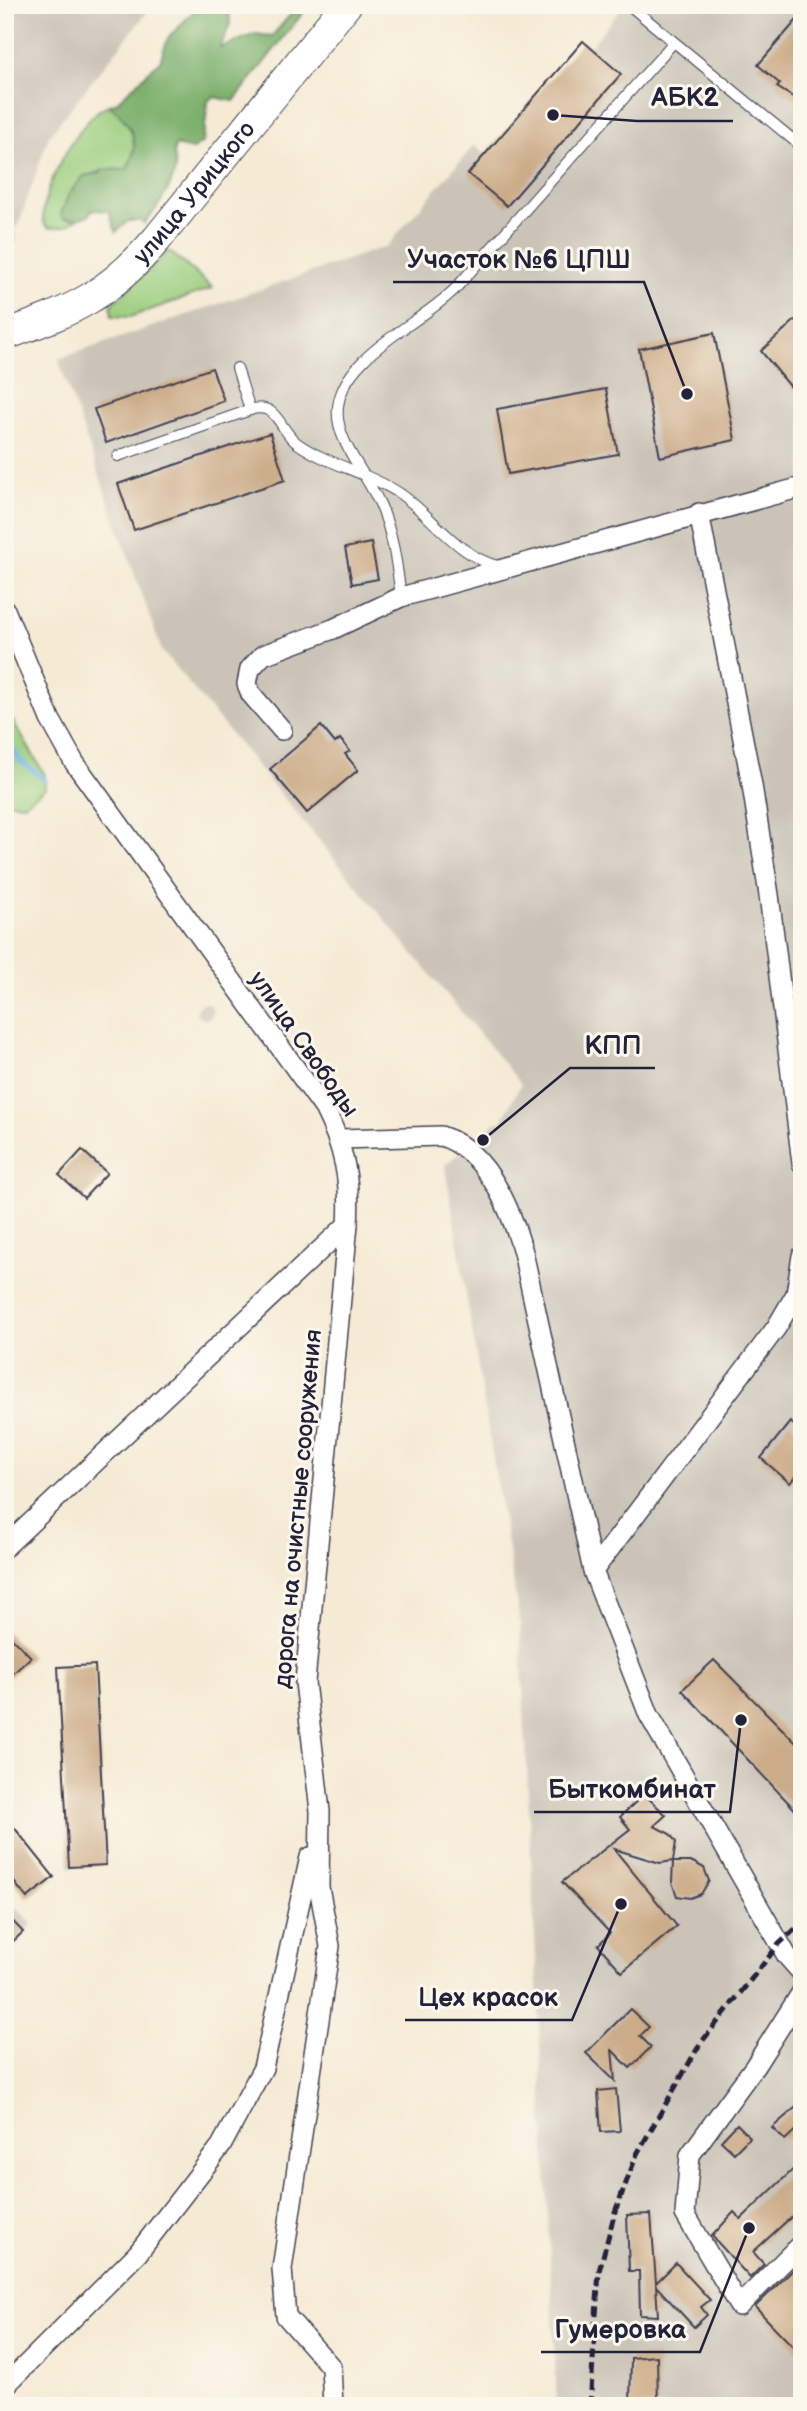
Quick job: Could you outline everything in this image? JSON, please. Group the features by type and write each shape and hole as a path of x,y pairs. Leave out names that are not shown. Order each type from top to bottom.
{"main road":[{"name":"улица Урицкого","path":"5,335 89,302 128,272 158,239 346,5"}],"street":[{"path":"282,730 251,694 247,677 254,662 263,655 333,629 401,597 699,513 802,487"},
{"path":"699,513 752,785 769,895 802,1163"},
{"name":"улица Свободы","path":"5,610 50,719 74,762 324,1108 340,1139 348,1178 348,1224"},
{"path":"340,1139 430,1136 449,1139 474,1159 501,1195 523,1252 593,1570 649,1716 787,1956 802,1973"},
{"path":"5,1547 348,1224"},
{"name":"дорога на очистные сооружения","path":"333,2406 331,2367 286,2316 282,2269 330,1946 319,1887 320,1811 305,1682 348,1224"},
{"path":"593,1570 788,1310 799,1282 802,1255"},
{"path":"5,2386 138,2253 221,2146 262,2068 320,1811"},
{"path":"802,1992 755,2066 690,2155 685,2214 739,2306 802,2243"}],"lane":[{"path":"629,5 802,147"},
{"path":"401,597 395,552 381,505 341,439 341,399 351,374 376,349 435,309 456,288 673,43"},
{"path":"237,368 250,410"},
{"path":"118,456 250,410 267,408 296,442 359,471 412,502 467,552 484,562 505,567"}],"shaded area":[{"path":"5,5 153,5 49,135 18,226 13,229 17,241 5,246"},
{"path":"624,5 802,5 802,2406 557,2406 520,1623 445,1165 497,1121 501,1122 521,1084 162,651 58,359 387,246 474,145 485,155 583,41 590,47"},
{"path":"205,1003 211,1005 211,1017 205,1019 199,1017 197,1011 199,1005"},
{"path":"5,1897 32,1923 5,1962"}],"green space":[{"path":"200,5 229,5 230,24 220,48 255,34 272,36 299,5 309,5 234,101 214,97 208,101 203,142 191,150 176,145 175,167 170,186 144,224 141,221 128,221 116,232 109,211 92,210 89,215 78,219 63,218 61,214 69,194 84,176 98,174 103,170 126,170 134,151 132,134 129,126 109,105 116,103 160,61 168,38"},
{"path":"109,105 129,126 134,142 131,160 126,170 109,169 84,176 69,194 61,214 63,218 78,219 64,227 49,228 44,223 43,211 47,194 63,157 86,123"},
{"path":"169,251 213,288 130,317 112,316 111,307 114,302"},
{"path":"5,708 45,775 45,788 24,804 5,802"}],"building":[{"path":"802,14 802,103 777,87 780,84 758,65"},
{"path":"583,41 621,74 507,206 468,174"},
{"path":"802,314 802,383 794,391 761,351"},
{"path":"714,333 735,440 660,457 639,349"},
{"path":"212,368 224,401 106,443 94,409"},
{"path":"606,389 618,454 508,474 497,409"},
{"path":"270,433 285,480 134,530 118,484"},
{"path":"371,543 378,579 352,584 345,548"},
{"path":"321,726 335,743 340,739 350,751 345,754 358,770 307,813 270,769"},
{"path":"82,1150 107,1173 84,1198 59,1175"},
{"path":"790,1422 802,1431 802,1468 790,1483 761,1458"},
{"path":"5,1631 31,1657 5,1681"},
{"path":"714,1660 802,1749 802,1817 682,1690"},
{"path":"95,1665 106,1865 69,1867 58,1667"},
{"path":"644,1794 666,1815 654,1826 670,1834 676,1842 673,1861 660,1863 614,1849 677,1926 622,1972 598,1945 610,1933 562,1882 630,1829 620,1817"},
{"path":"5,1816 54,1877 27,1898 5,1871"},
{"path":"673,1862 693,1862 704,1868 709,1881 701,1894 690,1898 677,1896 672,1882"},
{"path":"5,1913 23,1932 5,1949"},
{"path":"630,2009 649,2027 640,2036 651,2047 630,2068 612,2050 615,2081 586,2053"},
{"path":"616,2089 620,2131 601,2132 598,2091"},
{"path":"802,2102 802,2124 785,2140 772,2128"},
{"path":"737,2124 750,2137 734,2153 721,2141"},
{"path":"802,2161 802,2207 753,2252 764,2264 750,2278 712,2236 734,2212 741,2219"},
{"path":"651,2214 656,2283 676,2263 710,2300 701,2307 707,2315 694,2327 656,2286 658,2316 640,2315 639,2271 629,2271 627,2215"},
{"path":"802,2261 802,2356 755,2307"},
{"path":"657,2356 658,2406 630,2406 631,2358"}],"waterway":[{"path":"5,735 20,761 45,780"}],"railway":[{"path":"590,2406 599,2271 615,2212 637,2154 700,2044 779,1944 802,1923"}],"place":[{"name":"АБК2","path":"553,115"},
{"name":"Участок №6 ЦПШ","path":"687,394"},
{"name":"КПП","path":"483,1140"},
{"name":"Быткомбинат","path":"741,1720"},
{"name":"Цех красок","path":"621,1904"},
{"name":"Гумеровка","path":"749,2228"}]}
